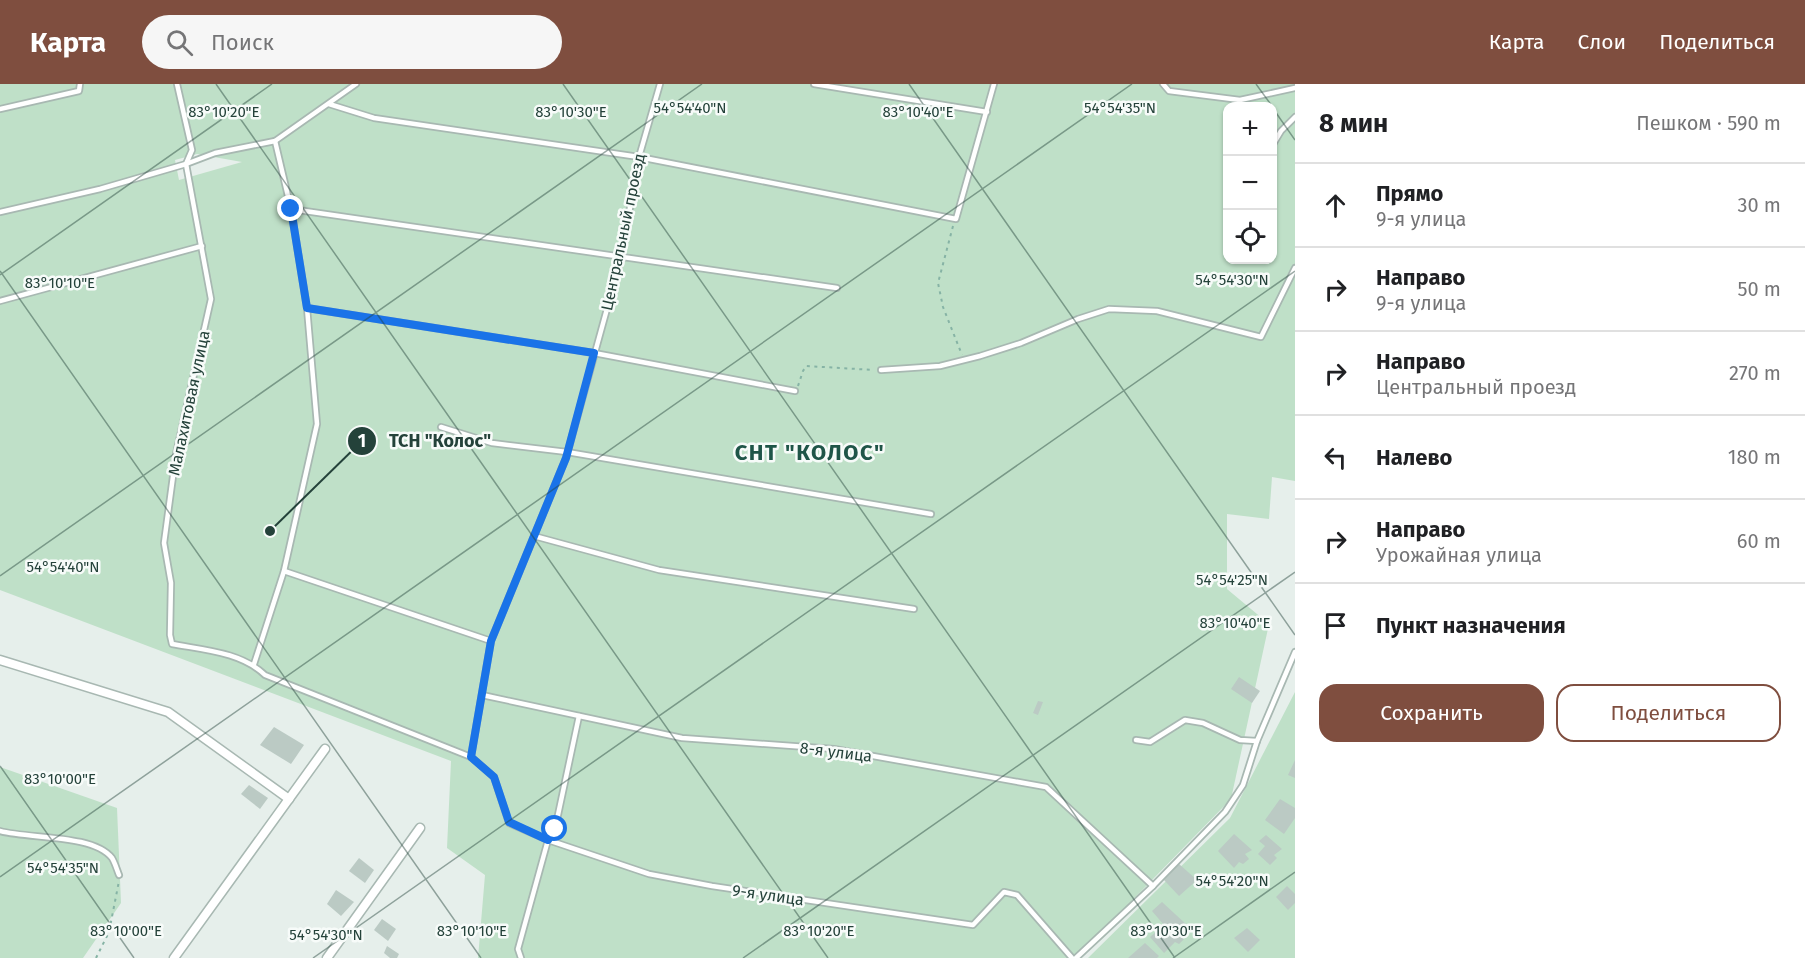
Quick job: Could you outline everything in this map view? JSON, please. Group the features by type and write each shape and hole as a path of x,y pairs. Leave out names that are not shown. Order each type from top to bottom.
{"street":[{"path":"0,660 168,712 289,799"},
{"path":"174,958 325,749"},
{"path":"327,958 420,828"}],"lane":[{"path":"0,110 78,92 80,84"},
{"name":"Малахитовая улица","path":"172,644 170,635 171,583 164,543 176,454 212,299 186,164 192,150 177,84"},
{"path":"0,212 100,189 186,164 215,153 275,141 356,84"},
{"name":"Центральный проезд","path":"471,757 491,641 567,452 621,258 639,157 660,84"},
{"path":"814,84 987,112"},
{"path":"329,104 374,118 639,157 956,219 994,84"},
{"path":"1162,84 1168,91 1240,100 1295,88"},
{"path":"1277,138 1295,117"},
{"path":"254,664 284,571 317,424 307,308 291,209 275,141"},
{"path":"291,209 837,288"},
{"path":"0,300 202,246"},
{"path":"881,370 940,366 964,360 1022,343 1078,319 1109,309 1157,311 1261,337 1295,268"},
{"path":"307,308 594,353 795,391"},
{"path":"441,427 492,443 567,452 931,514"},
{"path":"534,536 659,570 914,609"},
{"path":"284,571 491,641"},
{"name":"9-я улица","path":"172,644 235,657 254,664 265,675 471,757 494,777 509,822 548,840 649,874 712,886 973,925 1004,892 1010,893 1017,895 1072,958"},
{"path":"1076,958 1153,886 1225,812 1243,785 1257,741 1295,652"},
{"name":"8-я улица","path":"482,695 682,738 834,749 1046,787 1153,886"},
{"path":"521,958 518,948 548,840 555,829 579,716"},
{"path":"1136,740 1150,742 1185,720 1203,723 1240,740 1257,741"},
{"path":"0,831 38,838 72,840 99,848 113,859 119,875"}],"path":[{"path":"956,219 938,283 943,307 964,360"},
{"path":"795,391 806,366 828,369 881,370"},
{"path":"96,958 109,932 119,889 119,875"}],"green space":[{"path":"0,84 1295,84 1295,481 1272,477 1269,519 1227,514 1227,589 1269,624 1231,799 1076,958 478,958 485,875 447,848 451,761 0,590","holes":["197,154 242,162 179,180 175,160"]},
{"path":"1295,692 1295,958 1088,958 1230,818"},
{"path":"0,767 117,808 121,903 83,958 0,958"}],"building":[{"path":"1239,677 1260,691 1252,703 1231,689"},
{"path":"1038,701 1043,702 1038,715 1033,713"},
{"path":"274,727 304,745 291,764 260,745"},
{"path":"1295,760 1295,778 1288,775"},
{"path":"249,785 268,798 260,809 241,794"},
{"path":"1280,799 1295,808 1295,818 1284,834 1265,820"},
{"path":"1234,834 1252,850 1245,854 1249,859 1243,864 1239,862 1234,868 1218,851"},
{"path":"1266,835 1282,849 1274,855 1277,858 1270,865 1258,854 1265,846 1259,841"},
{"path":"359,858 374,870 365,883 349,871"},
{"path":"1179,864 1197,880 1179,896 1164,880"},
{"path":"1287,886 1295,894 1295,903 1288,910 1276,897"},
{"path":"336,890 354,902 341,916 327,904"},
{"path":"1162,902 1188,926 1180,934 1184,939 1179,944 1175,942 1164,953 1150,937 1164,925 1152,911"},
{"path":"382,919 396,929 388,941 374,930"},
{"path":"1247,928 1260,940 1248,952 1234,938"},
{"path":"1145,943 1159,956 1157,958 1128,958"},
{"path":"387,946 399,954 397,958 390,958 384,953"}],"place":[{"name":"ТСН \"Колос\"","path":"270,531"}],"district":[{"name":"СНТ \"КОЛОС\"","path":"810,452"}],"route":[{"path":"291,209 307,308 594,353 566,458 491,641 471,757 494,777 509,822 548,840 555,829"}]}
